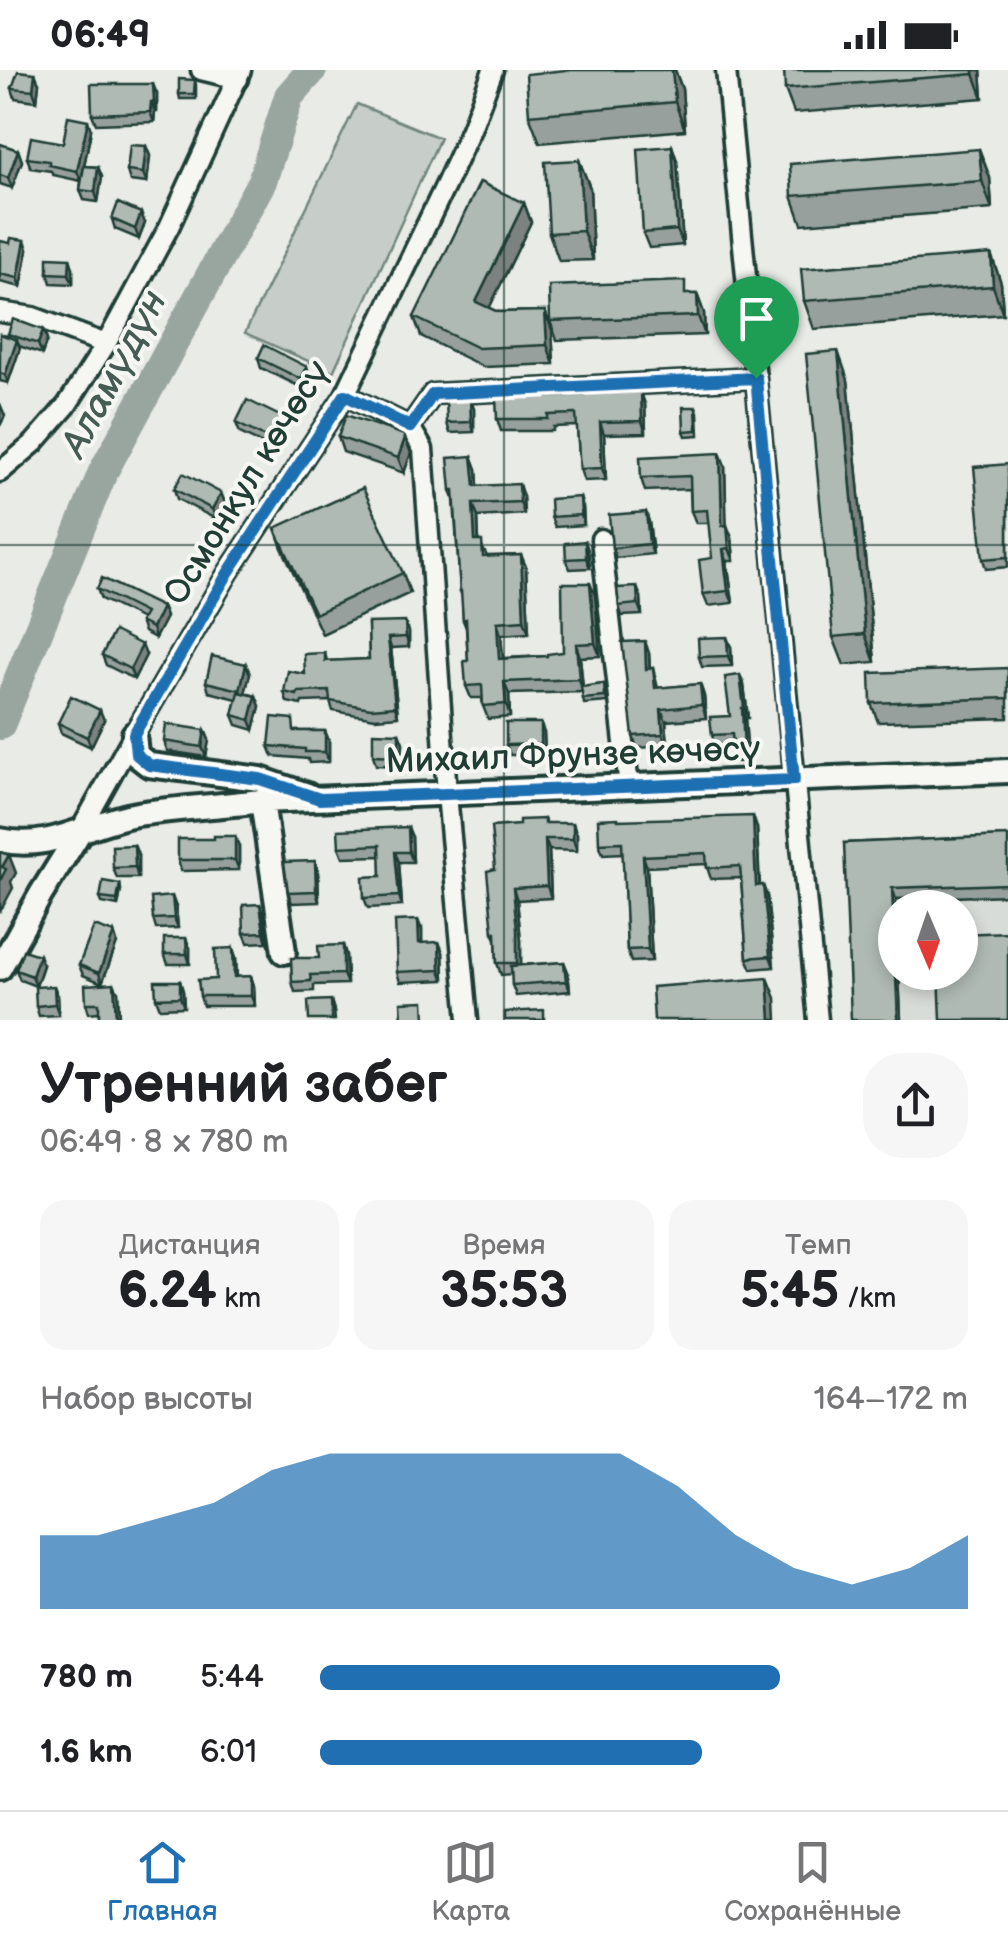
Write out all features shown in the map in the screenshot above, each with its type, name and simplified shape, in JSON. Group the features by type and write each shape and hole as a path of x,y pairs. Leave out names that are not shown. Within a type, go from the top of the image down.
{"main road":[{"name":"Михаил Фрунзе көчөсү","path":"134,734 136,754 149,765 260,779 320,799"},
{"name":"Михаил Фрунзе көчөсү","path":"0,840 30,844 79,834 133,815 262,802 1008,771"},
{"path":"262,802 284,952"},
{"name":"Осмонкул көчөсү","path":"0,968 79,834"}],"street":[{"path":"0,472 34,443 68,405 170,227 239,74 201,70"},
{"name":"Осмонкул көчөсү","path":"79,834 228,573 345,395 446,184 493,70"},
{"path":"726,70 818,1020"},
{"path":"0,312 33,317 106,344"},
{"path":"410,427 433,394 756,378"},
{"path":"345,395 410,427 423,449 447,794 468,1020"},
{"path":"601,539 629,787"}],"shaded area":[{"path":"357,104 440,138 333,372 245,333"},
{"path":"1008,842 1008,1020 852,1020 843,851"}],"building":[{"path":"672,70 675,102 529,115 526,74"},
{"path":"784,70 974,70 974,74 785,89"},
{"path":"18,71 35,73 33,90 12,88"},
{"path":"179,79 195,80 194,94 179,94"},
{"path":"91,84 153,84 154,102 150,112 92,114"},
{"path":"68,116 88,120 77,171 27,158 31,137 63,143"},
{"path":"0,144 18,150 8,178 0,175"},
{"path":"130,145 146,146 143,173 127,171"},
{"path":"672,146 677,230 643,233 638,149"},
{"path":"979,149 982,181 792,196 790,164"},
{"path":"579,160 583,231 549,233 545,162"},
{"path":"84,166 98,167 95,192 80,190"},
{"path":"480,182 524,203 476,302 498,312 545,311 547,345 478,348 414,317"},
{"path":"118,203 141,213 135,229 112,219"},
{"path":"11,238 25,240 18,278 0,274 0,241 10,243"},
{"path":"991,254 993,286 804,301 801,269"},
{"path":"48,257 70,258 69,274 48,273"},
{"path":"685,281 685,294 697,294 698,316 550,321 549,286"},
{"path":"13,319 43,330 38,344 8,334"},
{"path":"0,334 17,340 5,375 0,373"},
{"path":"264,345 307,367 301,379 258,358"},
{"path":"838,351 865,634 833,637 806,354"},
{"path":"641,392 642,421 600,422 602,468 580,469 576,414 548,415 548,419 497,419 496,396"},
{"path":"470,399 471,422 447,423 446,400"},
{"path":"247,400 282,417 271,440 236,423"},
{"path":"683,407 696,407 697,430 684,431"},
{"path":"346,415 404,435 398,458 338,437"},
{"path":"720,453 722,526 727,525 729,548 723,549 728,591 703,594 699,560 712,558 707,510 691,511 690,476 641,478 640,457"},
{"path":"472,456 475,486 519,484 520,502 473,504 475,541 482,541 483,557 521,555 524,620 497,622 499,659 563,652 562,583 590,583 595,643 576,644 579,679 504,682 506,704 483,706 482,685 466,686 466,619 463,620 454,490 448,458"},
{"path":"1008,464 1008,557 983,559 974,467"},
{"path":"183,473 221,493 212,509 174,489"},
{"path":"363,488 403,573 315,614 275,528"},
{"path":"580,497 581,515 551,517 550,499"},
{"path":"646,512 649,544 612,548 609,515"},
{"path":"585,541 586,558 566,559 565,543"},
{"path":"102,578 162,607 152,628 140,622 145,613 97,589"},
{"path":"637,587 638,604 619,606 617,588"},
{"path":"405,622 406,637 388,638 395,706 371,708 330,701 329,691 297,695 284,692 288,671 305,674 304,654 325,653 325,661 369,659 368,623"},
{"path":"114,631 142,645 130,669 102,655"},
{"path":"727,637 728,656 699,657 698,638"},
{"path":"645,641 646,669 653,668 655,688 700,684 702,705 661,709 663,734 633,736 622,642"},
{"path":"212,656 246,664 240,690 206,682"},
{"path":"1008,668 1008,698 871,703 870,673"},
{"path":"740,675 744,751 734,752 732,734 712,735 710,717 730,716 725,677"},
{"path":"604,684 605,697 583,699 581,687"},
{"path":"239,692 256,696 250,720 233,715"},
{"path":"71,696 100,710 87,737 58,723"},
{"path":"272,717 293,719 294,731 325,731 325,752 269,746"},
{"path":"506,723 541,723 541,744 506,745"},
{"path":"166,724 205,730 202,747 164,741"},
{"path":"373,732 399,733 399,756 373,755"},
{"path":"753,816 756,886 763,885 770,956 747,958 740,866 707,868 706,853 643,856 648,949 627,950 622,842 599,843 598,819"},
{"path":"544,819 544,823 573,823 573,839 545,839 547,886 513,888 517,963 497,963 487,871 495,869 491,827"},
{"path":"408,827 409,852 395,852 399,896 364,898 363,877 381,876 380,845 339,847 338,830"},
{"path":"235,836 235,860 178,860 178,839"},
{"path":"1008,836 1008,884 878,890 878,990 897,990 898,1020 851,1020 844,843"},
{"path":"134,845 135,867 113,868 112,846"},
{"path":"0,852 9,855 0,881"},
{"path":"315,861 316,891 288,892 284,862"},
{"path":"103,881 120,884 117,900 100,898"},
{"path":"172,896 174,918 153,919 151,898"},
{"path":"260,904 264,932 244,933 243,905"},
{"path":"418,920 419,943 439,942 440,970 397,972 395,921"},
{"path":"94,926 114,933 99,973 79,965"},
{"path":"1008,932 1008,1020 941,1020 940,990 978,990 978,933"},
{"path":"164,938 186,938 187,954 164,954"},
{"path":"343,945 343,974 310,975 311,981 292,982 291,958 319,958 318,946"},
{"path":"233,948 234,977 251,976 251,996 200,996 198,980 216,979 215,949"},
{"path":"23,950 39,955 32,976 16,970"},
{"path":"564,962 566,981 512,985 511,966"},
{"path":"768,978 771,1020 654,1020 652,987"},
{"path":"155,981 180,981 180,997 156,998"},
{"path":"114,983 116,1020 99,1020 99,1003 86,1003 85,985"},
{"path":"54,986 55,1004 36,1006 35,987"},
{"path":"331,1000 332,1020 309,1020 308,1001"},
{"path":"424,1001 425,1020 402,1020 401,1002"},
{"path":"544,1010 544,1020 505,1020 505,1012"}],"waterway":[{"name":"Аламүдүн","path":"0,725 103,472 262,181 289,96 312,70"}],"route":[{"path":"756,378 794,780 320,799 260,779 149,765 136,754 134,734 228,573 345,395 410,427 433,394 756,378"}]}
